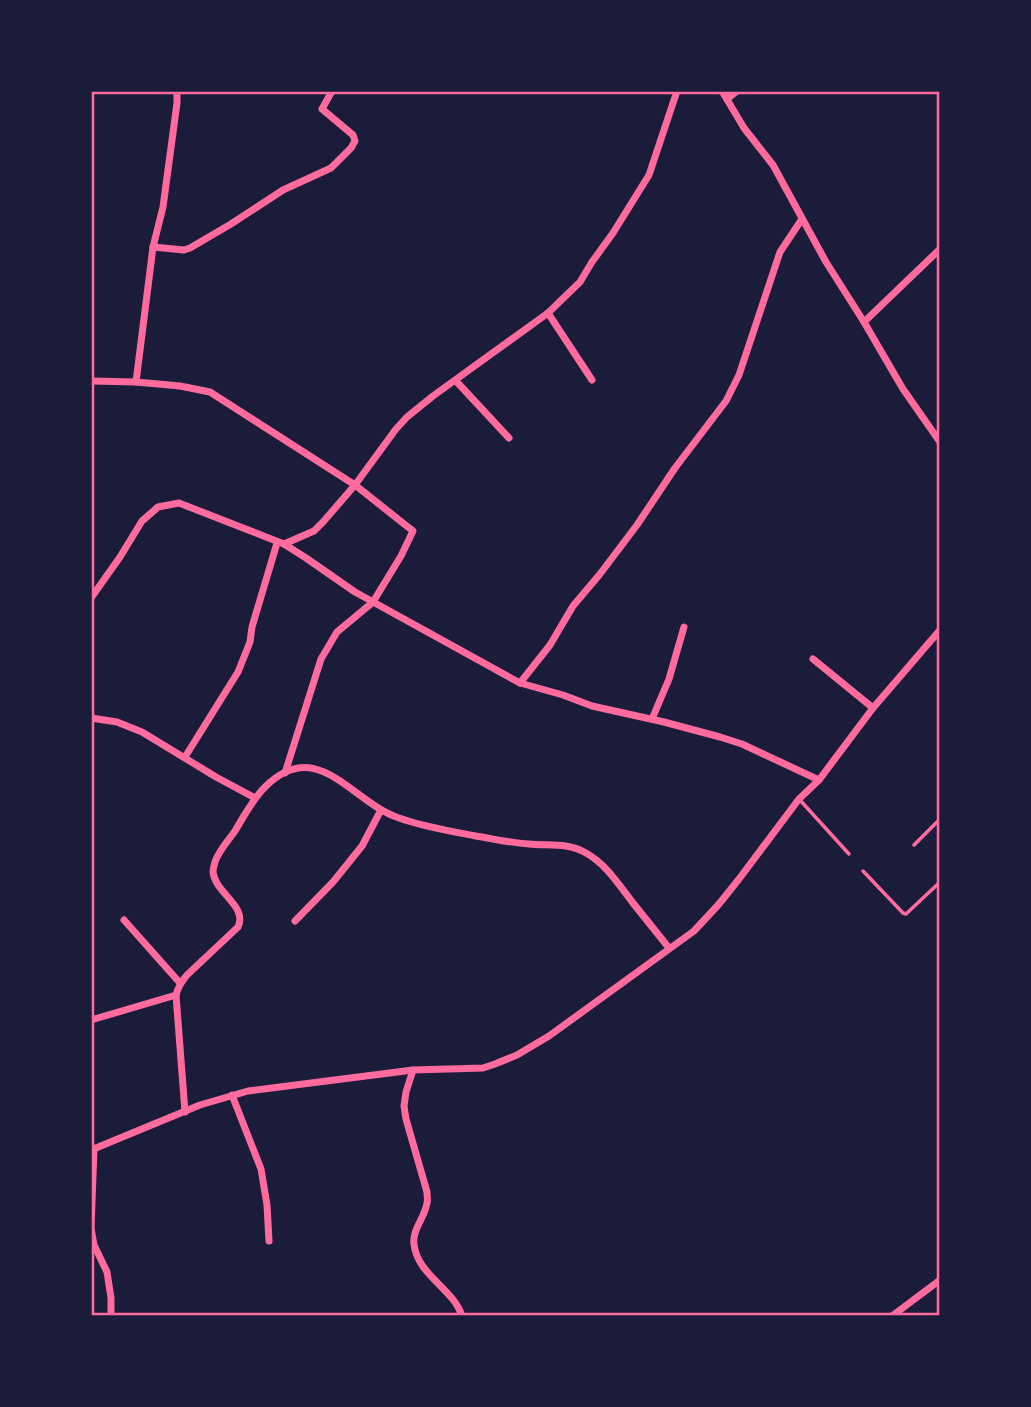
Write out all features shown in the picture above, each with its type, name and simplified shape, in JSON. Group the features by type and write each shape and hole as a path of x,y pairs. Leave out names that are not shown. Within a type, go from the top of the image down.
{"street":[{"path":"136,382 153,247 163,207 177,91"},
{"path":"153,247 190,248 283,190 331,167 355,141 353,135 322,109 332,91"},
{"path":"281,543 314,531 355,485 407,417 548,313 580,282 649,175 677,91"},
{"path":"722,91 744,128 773,165 826,262 903,389 940,442"},
{"path":"727,99 737,91"},
{"path":"520,683 550,645 573,606 630,535 675,468 726,401 743,365 780,252 802,219"},
{"path":"864,322 940,249"},
{"path":"548,313 592,380"},
{"path":"91,381 136,382 210,392 355,485 412,531 401,556 373,602 337,632 321,659 285,773"},
{"path":"456,381 509,438"},
{"path":"91,598 142,521 158,507 179,503 281,543 355,592 520,683 592,706 652,719 742,744 819,780"},
{"path":"184,757 238,672 281,543"},
{"path":"652,719 684,627"},
{"path":"111,1316 107,1272 94,1245 91,1228 92,1150 200,1105 248,1091 413,1070 483,1068 517,1055 549,1036 694,931 719,904 799,799 819,780 873,708 940,630"},
{"path":"814,659 873,708"},
{"path":"91,718 129,726 256,798"},
{"path":"185,1112 176,995 180,983 241,923 239,912 215,880 214,864 266,786 285,773 301,767 314,768 343,783 390,815 424,826 529,845 562,844 587,853 609,872 669,948"},
{"path":"295,921 333,882 362,846 381,810"},
{"path":"124,920 180,983"},
{"path":"91,1020 176,995"},
{"path":"413,1070 404,1106 427,1192 427,1203 414,1239 416,1256 460,1309 462,1316"},
{"path":"232,1096 261,1169 270,1241"},
{"path":"891,1316 940,1280"}],"lane":[{"path":"799,799 849,854"},
{"path":"914,845 940,819"},
{"path":"863,871 906,914 940,882"}]}
